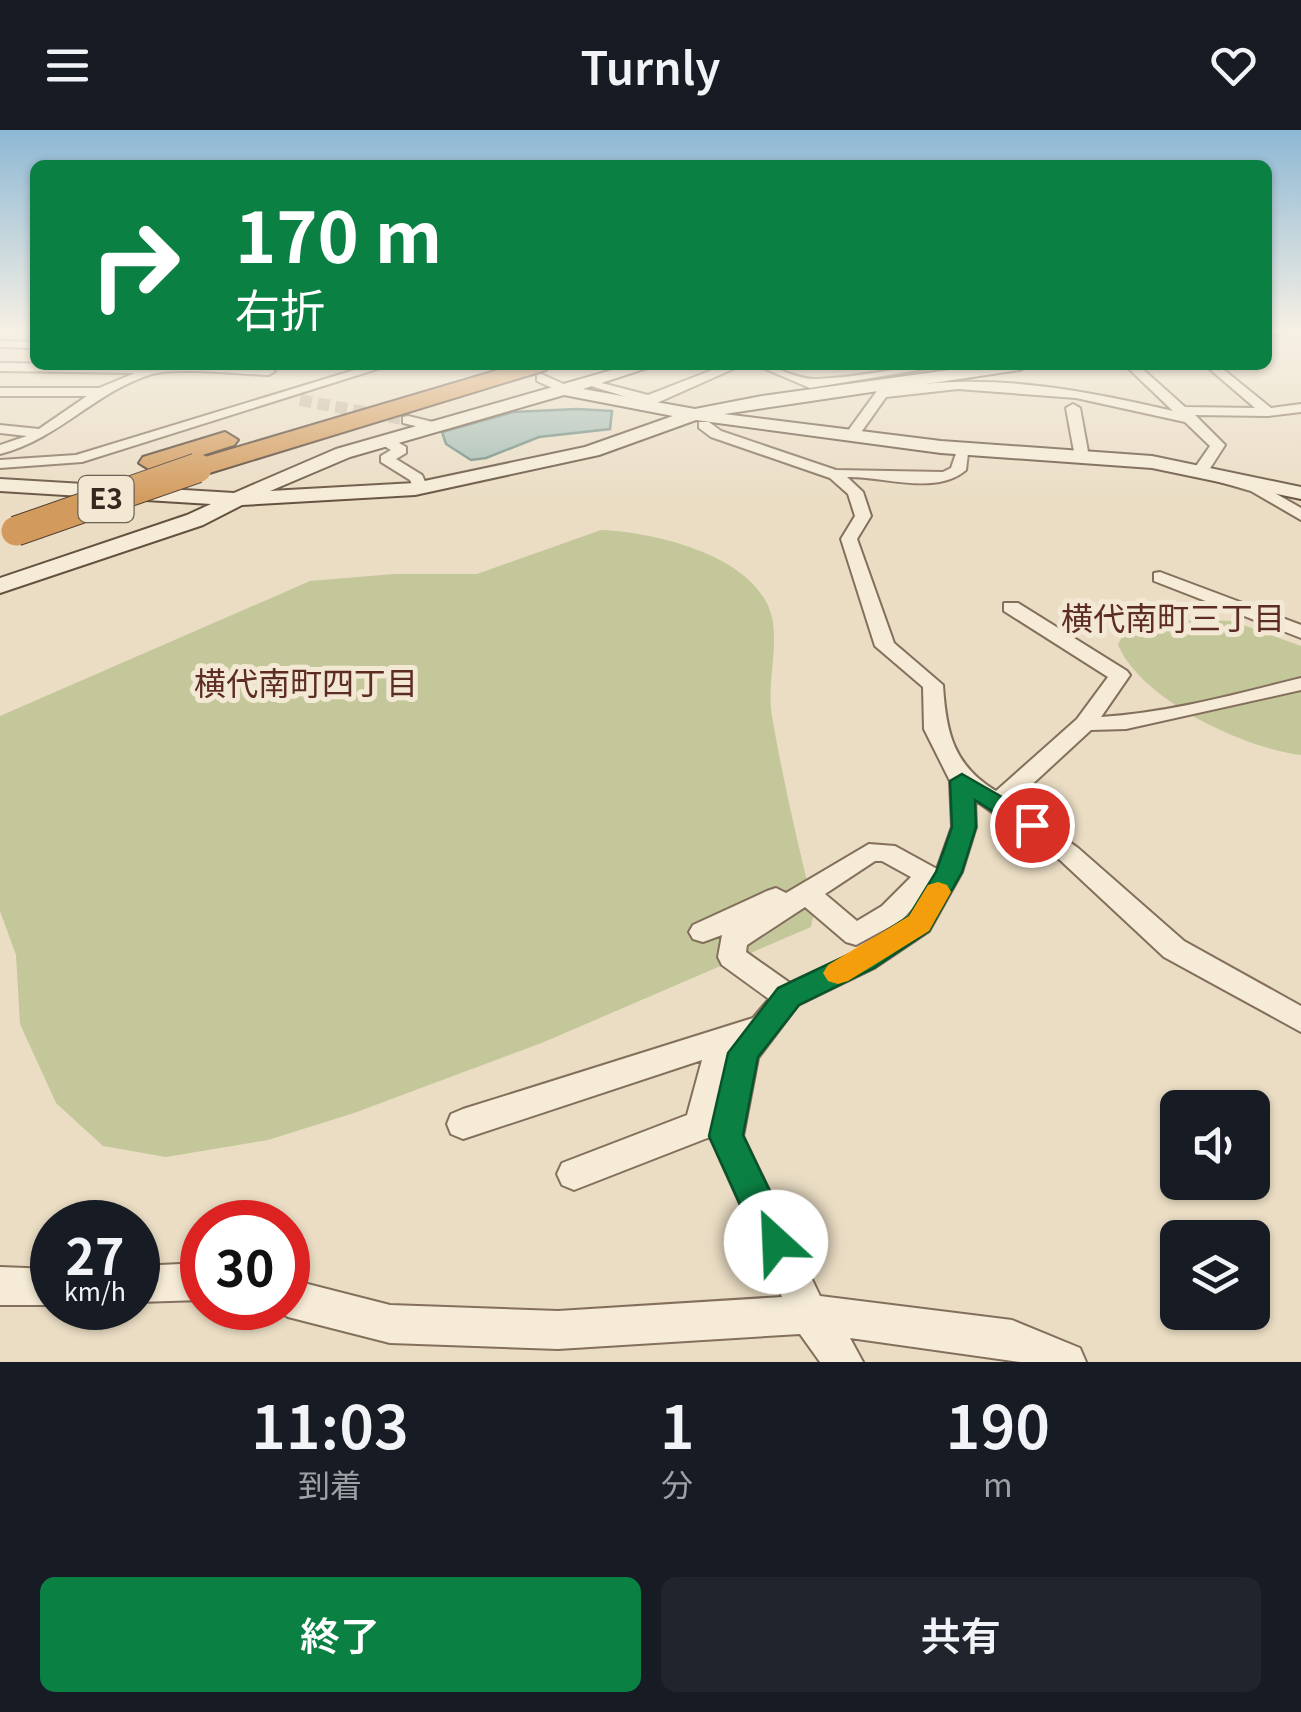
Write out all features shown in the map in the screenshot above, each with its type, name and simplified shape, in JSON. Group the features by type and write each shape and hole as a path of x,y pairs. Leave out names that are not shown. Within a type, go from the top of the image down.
{"highway":[{"name":"E3","path":"5,527 152,462 407,388"},
{"name":"E3","path":"5,527 197,468 481,388"}],"street":[{"path":"0,450 41,433 109,388"},
{"path":"259,388 300,400"},
{"path":"0,464 77,460 303,388"},
{"path":"0,586 180,526 296,472 384,440 559,388"},
{"path":"564,388 645,403 680,388"},
{"path":"601,388 704,419 964,448 1152,462 1301,493"},
{"path":"0,486 236,499 420,488 534,466 669,424 704,419 762,401 850,388"},
{"path":"852,434 882,394 882,388"},
{"path":"1010,388 1083,394 1189,419"},
{"path":"1157,388 1218,445 1200,472"},
{"path":"1239,388 1268,412"},
{"path":"0,392 101,392"},
{"path":"1073,408 1082,457"},
{"path":"1189,419 1187,410 1268,412 1301,408"},
{"path":"704,419 716,434 835,475 859,498 863,516 849,538 870,610 885,646 933,685 935,729 962,781 964,827 949,872 919,924 864,960 788,997 744,1053 726,1136 809,1314 842,1362"},
{"path":"408,420 432,426"},
{"path":"0,429 41,433"},
{"path":"384,440 400,450 386,459 417,478 420,488"},
{"path":"835,475 865,471 954,475 964,448"},
{"path":"1200,472 1256,488 1301,516"},
{"path":"1160,577 1301,632"},
{"path":"996,804 1086,724 1120,675 1010,607"},
{"path":"1086,724 1146,718 1244,700 1301,684"},
{"path":"962,781 1069,854 1174,950 1301,1020"},
{"path":"703,932 785,893 803,895 733,940 732,957 788,997"},
{"path":"462,1124 762,1028"},
{"path":"574,1174 701,1125 723,1040"},
{"path":"0,1286 30,1287"},
{"path":"310,1304 390,1324 558,1330 809,1314 1012,1339 1066,1362"}],"green space":[{"path":"601,530 649,536 704,553 750,581 765,600 774,635 772,716 814,912 811,927 544,1042 354,1113 268,1140 166,1157 103,1146 56,1103 20,1024 16,955 0,911 0,716 310,581 394,574 477,574"},
{"path":"1232,621 1301,646 1301,755 1251,743 1197,718 1149,684 1130,665 1118,645 1131,629 1141,625"}],"water":[{"path":"612,411 610,429 539,437 471,460 446,444 442,432 513,412"}],"tunnel":[{"path":"300,400 408,420"}],"slow traffic":[{"path":"838,973 919,924 938,892"}],"district":[{"name":"横代南町三丁目","path":"1173,619"},
{"name":"横代南町四丁目","path":"306,684"}],"route":[{"path":"776,1242 726,1136 744,1053 788,997 864,960 919,924 949,872 964,827 962,781 1032,825"}]}
